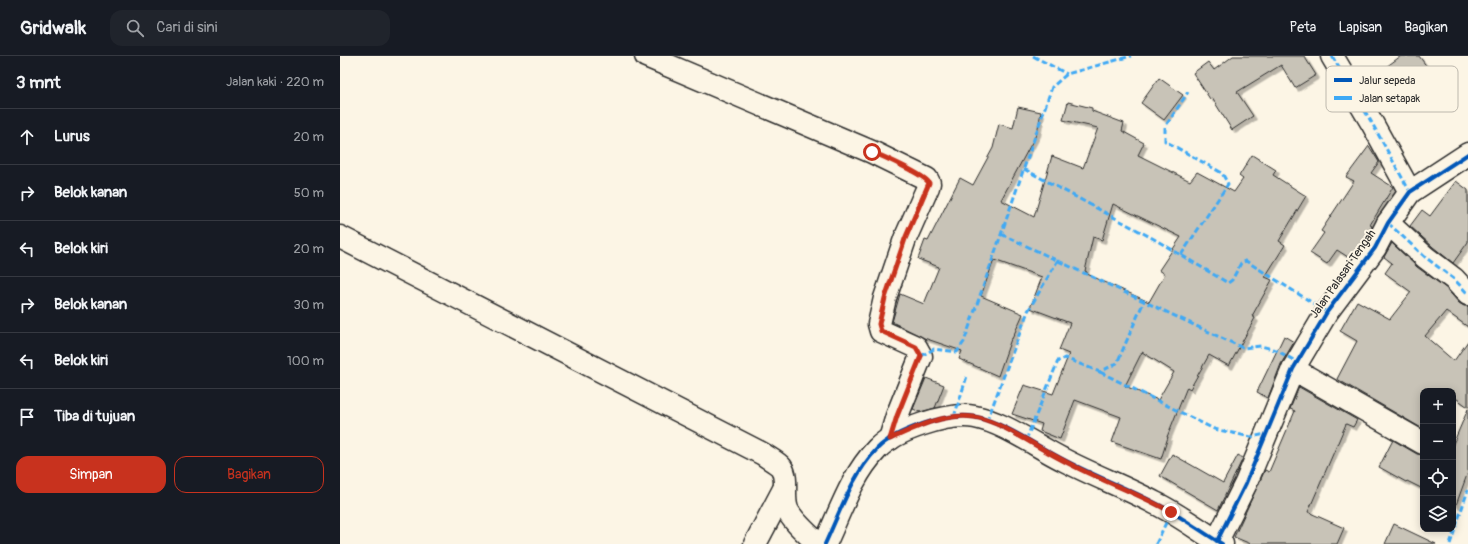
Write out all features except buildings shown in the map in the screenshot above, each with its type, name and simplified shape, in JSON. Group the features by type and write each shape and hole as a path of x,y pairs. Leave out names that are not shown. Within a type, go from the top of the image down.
{"street":[{"path":"646,56 872,152 927,180 929,183 905,239 885,298 879,324 881,331 916,347 921,356 897,416 890,439"},
{"path":"1332,56 1338,66"},
{"path":"1365,112 1410,192"},
{"name":"Jalan Palasari Tengah","path":"1220,542 1293,369 1327,312 1375,248 1388,223 1410,192 1468,154"},
{"path":"1388,223 1425,257 1454,279 1468,294"},
{"path":"340,237 763,454 781,467 785,478 784,489 787,509 801,528 818,544"},
{"path":"1293,369 1420,441"},
{"path":"825,544 859,471 877,448 890,439 916,427 946,418 960,416 975,417 1007,429 1082,470 1156,503 1192,536 1220,542"},
{"path":"755,544 784,489"}],"marked path":[{"path":"1033,56 1067,74"},
{"path":"921,356 934,349 957,352 964,342 1052,87 1067,74 1131,56"},
{"path":"1332,56 1338,66"},
{"path":"1181,255 1228,184 1222,173 1165,141 1165,127 1188,92"},
{"path":"1365,112 1410,192"},
{"path":"1024,169 1154,239 1228,283 1232,280 1241,263 1246,261 1327,312"},
{"path":"1388,223 1425,257 1454,279 1468,294"},
{"path":"1001,234 1243,348 1261,346 1276,350 1297,362"},
{"path":"987,421 1028,311 1058,260"},
{"path":"1026,440 1058,361 1065,358 1100,372 1117,363 1144,301"},
{"path":"1100,372 1214,429 1251,437 1266,434"},
{"path":"954,417 967,376"},
{"path":"1450,544 1468,490"},
{"path":"1156,544 1171,512"}],"cycle path":[{"path":"1217,541 1246,483 1293,369 1327,312 1375,248 1388,223 1410,192 1468,154"},
{"path":"825,544 841,507 860,470 877,449 896,435 909,429 937,420 964,416 986,420 1008,429 1073,465 1164,507 1222,544"}],"route":[{"path":"872,152 919,175 929,183 905,239 885,298 879,324 881,331 916,347 921,356 894,424 890,439 916,427 946,418 960,416 975,417 1007,429 1082,470 1156,503 1171,512"}]}
